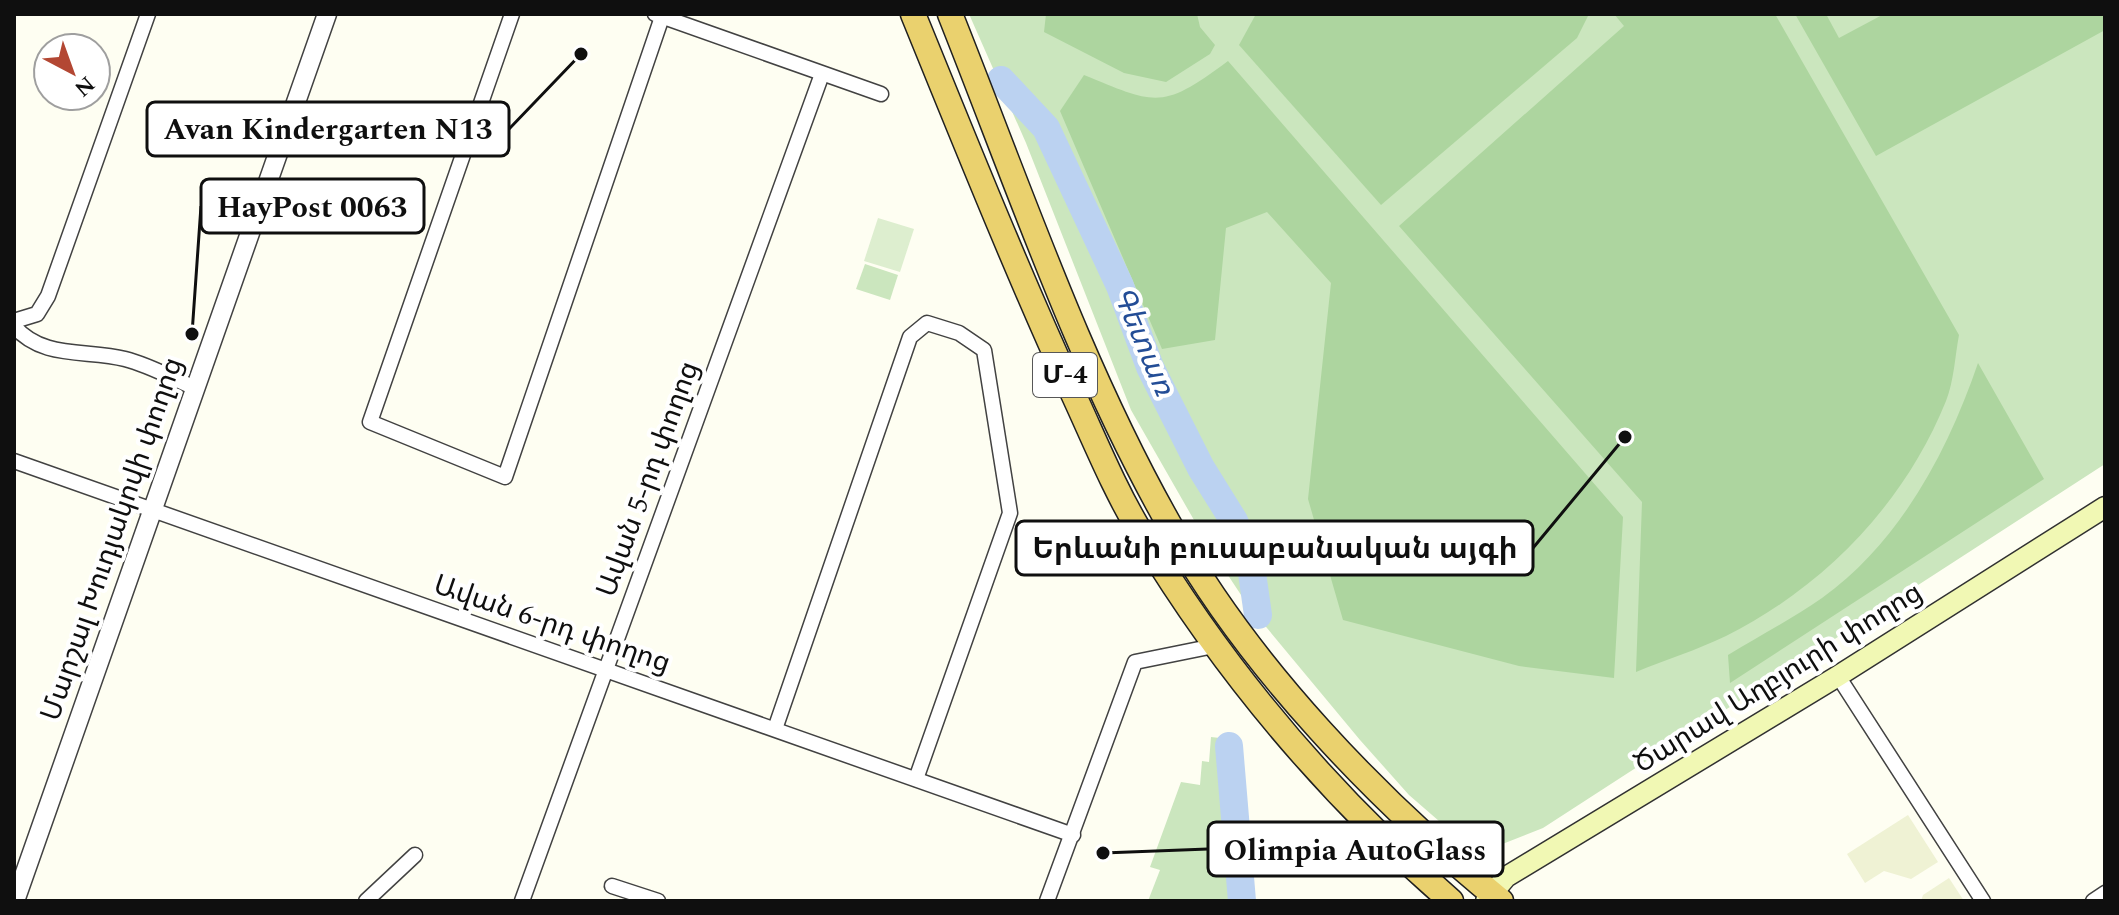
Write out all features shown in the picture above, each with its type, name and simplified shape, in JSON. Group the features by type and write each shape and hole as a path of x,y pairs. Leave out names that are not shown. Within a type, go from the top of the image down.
{"highway":[{"name":"Մ-4","path":"913,14 1039,320 1139,531 1214,646 1264,709 1364,819 1451,901"},
{"name":"Մ-4","path":"950,14 1069,313 1134,461 1174,534 1240,630 1327,735 1493,899"}],"main road":[{"name":"Ծարավ Աղբյուրի փողոց","path":"1493,899 1506,877 1838,676 2105,507"}],"street":[{"path":"148,14 48,296 37,314 14,323 30,341 84,356 114,357 195,388"},
{"name":"Մարշալ Խուդյակովի փողոց","path":"15,901 327,14"},
{"path":"512,14 370,422 505,477 658,15 881,94"},
{"name":"Ավան 5-րդ փողոց","path":"522,901 822,74"},
{"path":"775,729 910,337 927,323 959,333 984,350 1010,513 916,779"},
{"name":"Ավան 6-րդ փողոց","path":"14,461 1073,835"},
{"path":"1047,901 1135,662 1214,646"},
{"path":"1838,676 1983,901"},
{"path":"366,901 415,855"},
{"path":"612,886 658,901"},
{"path":"2093,901 2105,893"}],"green space":[{"path":"969,14 2105,14 2105,464 1543,828 1477,854 1409,795 1360,740 1247,604 1210,548 1131,410 1026,143"},
{"path":"1046,14 1197,14 1200,27 1215,45 1210,54 1166,82 1124,73 1044,32"},
{"path":"1256,14 1589,14 1577,38 1381,205 1239,45"},
{"path":"1614,14 1775,14 1959,335 1949,393 1929,438 1908,474 1857,538 1828,567 1762,616 1715,641 1636,672 1642,502 1399,226 1624,26"},
{"path":"1795,14 1826,14 1839,38 1884,14 2105,14 2105,30 1876,156"},
{"path":"1228,61 1623,517 1614,678 1519,666 1343,620 1308,499 1331,283 1267,212 1226,228 1215,340 1162,349 1060,111 1084,75 1144,97 1159,98 1188,88"},
{"path":"878,218 914,229 900,272 864,261"},
{"path":"865,264 898,275 890,300 856,289"},
{"path":"1978,363 2044,479 1730,683 1728,655 1822,598 1875,550 1898,522 1936,461"},
{"path":"1211,737 1238,740 1249,901 1148,901 1160,870 1150,867 1181,782 1200,785 1202,761 1209,762"},
{"path":"1908,815 1938,862 1911,879 1884,871 1865,883 1847,854"},
{"path":"1949,878 1964,901 1921,901 1923,895"}],"waterway":[{"name":"Գետառ","path":"1001,80 1046,128 1120,286 1150,367 1201,468 1234,521 1250,559 1258,615"},
{"name":"Գետառ","path":"1229,746 1242,901"}],"place":[{"name":"Avan Kindergarten N13","path":"581,54"},
{"name":"HayPost 0063","path":"192,334"},
{"name":"Երևանի բուսաբանական այգի","path":"1625,437"},
{"name":"Olimpia AutoGlass","path":"1103,853"}]}
